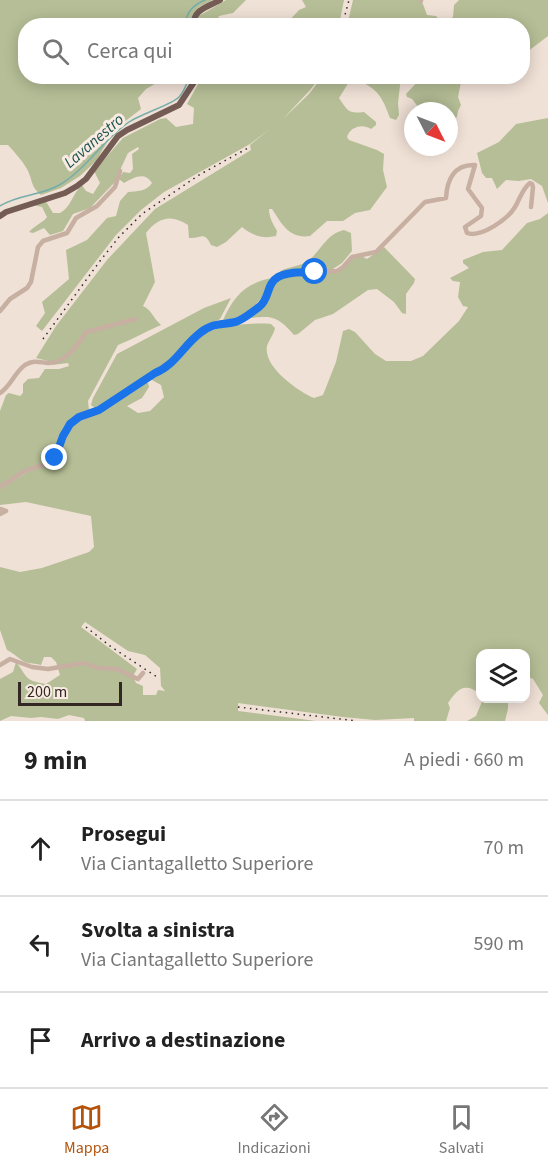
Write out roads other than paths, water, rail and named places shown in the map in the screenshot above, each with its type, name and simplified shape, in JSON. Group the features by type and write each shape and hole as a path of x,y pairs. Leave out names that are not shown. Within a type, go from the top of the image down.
{"main road":[{"path":"195,18 196,14 220,0"},
{"path":"0,216 65,193 77,186 90,175 118,136 179,105 193,84"}],"street":[{"path":"236,321 264,304 272,282 279,276 291,273 337,271 352,257 376,252 425,202 446,198 446,184 458,169 475,165 468,189 482,208 481,216 465,227 467,233 472,235 483,232 509,215 530,183 533,187 531,207"},
{"path":"0,311 10,299 27,288 31,282 38,247 43,241 67,233 76,218 97,206 115,187 120,171"},
{"path":"0,393 8,386 16,373 26,365 39,360 47,363 59,362 78,346 86,332 136,318"},
{"path":"0,487 25,471 51,462 70,424 79,417 99,410 164,369 202,330 221,322 245,322"},
{"path":"0,509 4,508 6,511 0,514"},
{"path":"0,665 10,659 33,667 48,669 84,663 98,668 117,669 138,679 143,673"}],"waterway":[{"name":"Lavanestro","path":"187,18 197,4 205,0"},
{"name":"Lavanestro","path":"0,206 14,199 46,191 61,184 79,170 120,129 129,122 179,97 187,84"}],"railway":[{"path":"344,18 349,0"},
{"path":"43,339 119,237 142,214 199,175 248,148"},
{"path":"86,627 157,677"},
{"path":"238,707 357,721"}]}
